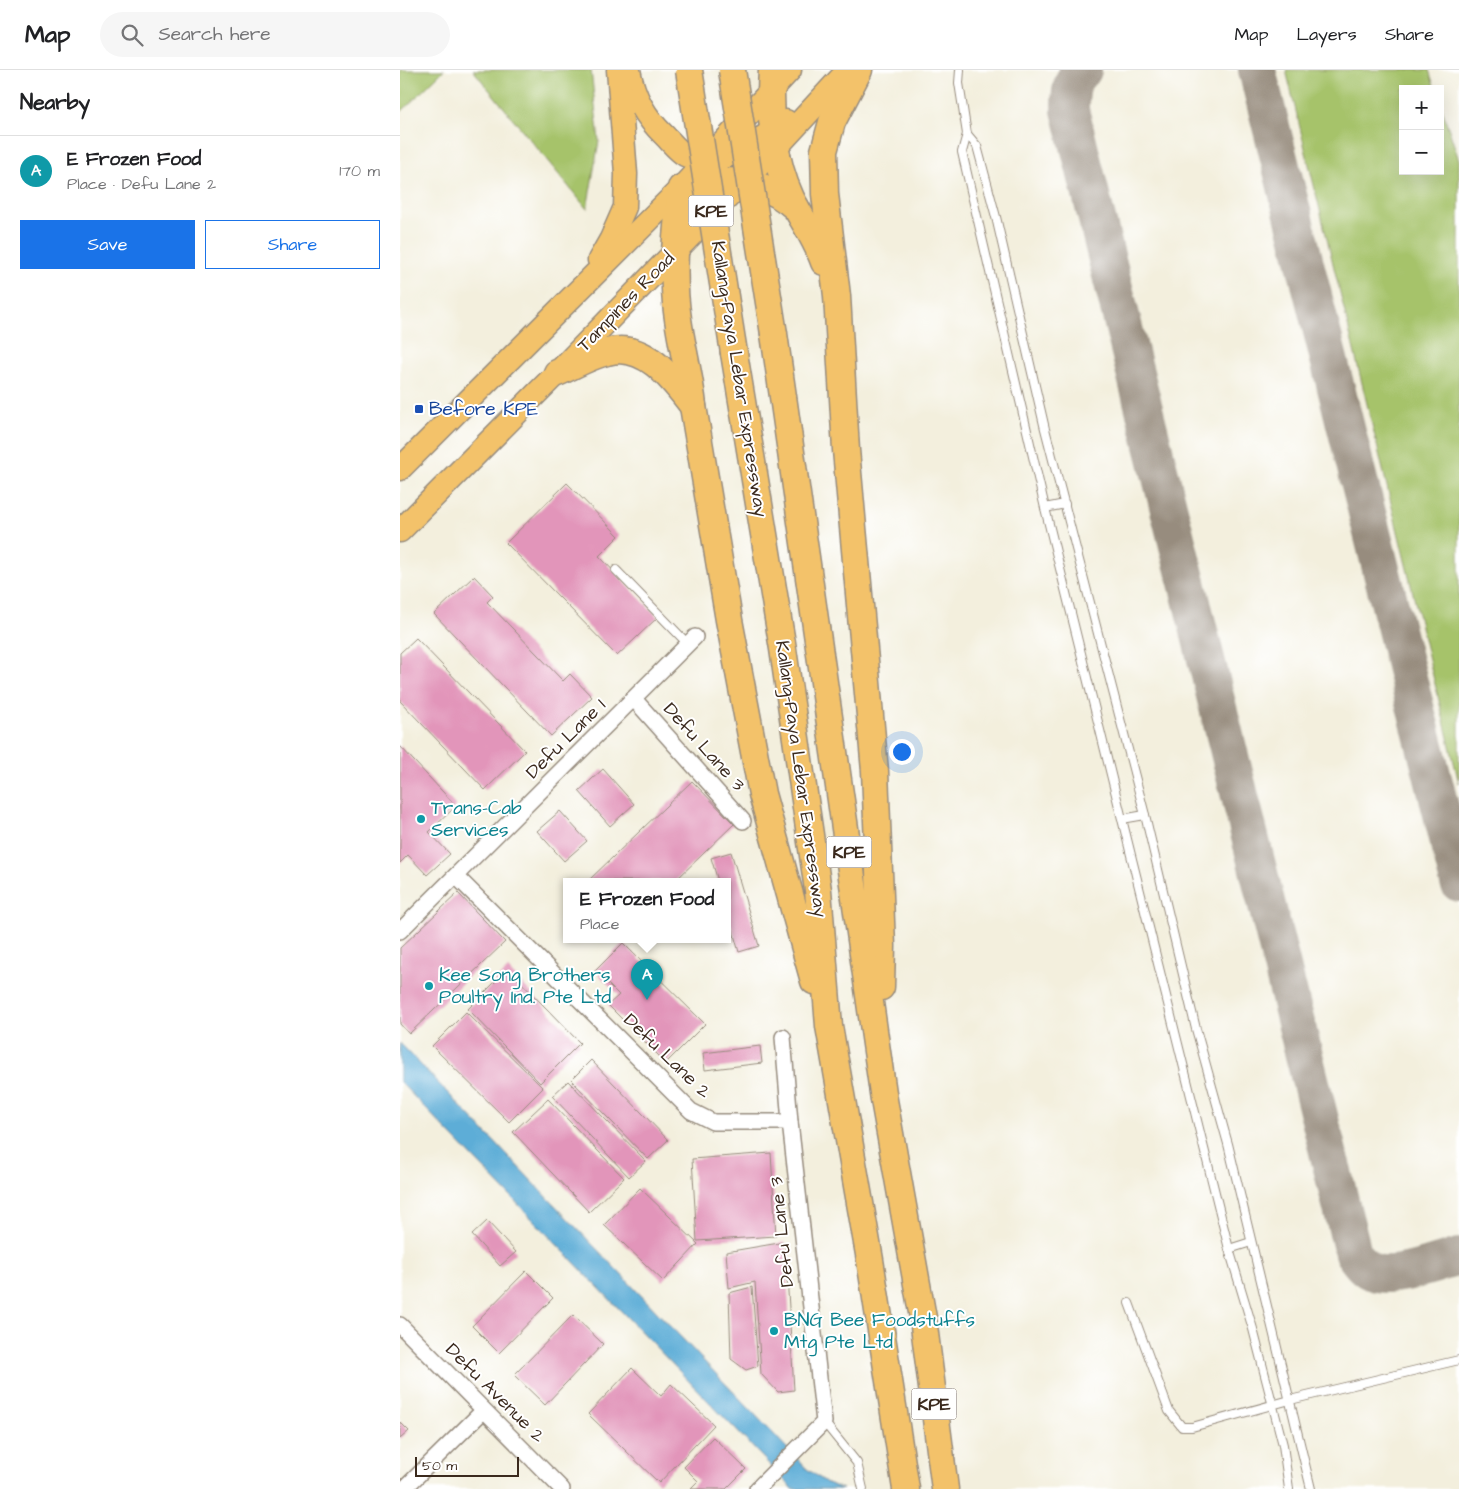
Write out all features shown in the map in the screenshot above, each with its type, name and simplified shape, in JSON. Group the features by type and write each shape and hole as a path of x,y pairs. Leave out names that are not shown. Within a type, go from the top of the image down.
{"highway":[{"name":"Kallang-Paya Lebar Expressway","path":"689,70 783,648 818,890 829,1026 870,1260 906,1489"},
{"name":"Kallang-Paya Lebar Expressway","path":"732,70 820,645 892,1148 923,1318 944,1489"},
{"path":"859,70 832,122 824,151 825,194 837,296 846,450 875,771 882,946 879,1060"},
{"path":"771,80 775,139 782,174 796,208 814,237 837,296"},
{"path":"796,208 780,194 755,183 719,182 681,188 674,252 678,318 690,375 693,406 729,620 762,794 813,980 829,1026"},
{"path":"558,373 606,352 632,352 653,362 672,379 693,406"}],"main road":[{"path":"583,286 611,239 625,207 626,174 618,70"},
{"path":"629,70 639,103 654,126 684,155 707,159 726,156 750,146 775,139 819,96 828,92 848,70"},
{"path":"400,469 681,188 771,80 790,70"},
{"name":"Tampines Road","path":"400,531 558,373 741,182 775,139"}],"street":[{"name":"Defu Lane 1","path":"400,931 691,641"},
{"name":"Defu Lane 3","path":"634,699 743,822"},
{"name":"Defu Lane 2","path":"456,876 691,1111 713,1122 790,1122"},
{"name":"Defu Lane 3","path":"783,1037 790,1122 824,1422"},
{"name":"Defu Avenue 2","path":"400,1325 562,1489"},
{"path":"404,1489 483,1411"},
{"path":"761,1485 824,1422"}],"lane":[{"path":"960,70 958,83 966,134 962,152 1045,508 1122,819 1229,1250 1253,1328 1283,1445 1289,1489"},
{"path":"966,134 977,146 996,217 1045,429 1145,815 1311,1489"},
{"path":"979,221 996,217"},
{"path":"1045,508 1065,504"},
{"path":"616,570 691,641"},
{"path":"1122,819 1145,815"},
{"path":"1229,1250 1251,1242"},
{"path":"1129,1302 1169,1411 1182,1428 1459,1360"},
{"path":"824,1422 858,1463 864,1489"}],"green space":[{"path":"400,70 444,70 400,113"},
{"path":"473,70 591,70 599,141 587,209"},
{"path":"1286,70 1429,70 1434,85 1399,85 1399,175 1444,175 1444,115 1459,160 1459,783"}],"water":[{"path":"400,1043 807,1469 827,1483 843,1489 793,1489 400,1082"}],"building":[{"path":"567,483 619,536 599,556 658,617 617,656 506,543"},
{"path":"474,576 493,596 487,602 563,681 570,674 592,697 551,736 434,614"},
{"path":"416,638 525,751 485,790 400,701 400,653"},
{"name":"Trans-Cab Services","path":"400,746 456,806 429,832 450,854 427,875 408,855 400,863"},
{"path":"603,769 634,804 610,826 579,791"},
{"path":"692,781 734,824 678,878 591,878"},
{"path":"560,811 587,841 564,861 537,831"},
{"path":"731,852 759,946 739,952 731,925 731,878 717,878 711,858"},
{"name":"Kee Song Brothers Poultry Ind. Pte Ltd","path":"458,893 505,942 409,1034 400,1024 400,948"},
{"path":"623,943 705,1024 666,1063 608,1005 619,995 595,971"},
{"path":"508,969 580,1043 540,1083 468,1009"},
{"path":"466,1012 543,1088 509,1122 432,1046"},
{"path":"760,1046 762,1063 705,1070 703,1053"},
{"path":"591,1060 668,1140 648,1159 571,1080"},
{"path":"568,1081 646,1161 629,1177 552,1096"},
{"path":"548,1099 624,1178 589,1212 513,1132"},
{"path":"771,1153 776,1236 697,1241 692,1159"},
{"path":"640,1188 698,1244 663,1281 604,1225"},
{"path":"487,1221 516,1252 500,1266 472,1235"},
{"name":"BNG Bee Foodstuffs Mtg Pte Ltd","path":"785,1242 794,1390 778,1392 761,1374 755,1282 729,1288 726,1252"},
{"path":"526,1271 553,1298 499,1353 472,1326"},
{"path":"752,1287 758,1366 746,1370 731,1359 729,1293"},
{"path":"573,1315 603,1344 545,1405 514,1375"},
{"path":"632,1368 661,1396 671,1384 714,1425 659,1483 588,1414"},
{"path":"400,1422 409,1431 400,1439"},
{"path":"713,1437 746,1469 726,1489 690,1489 698,1481 684,1467"}],"taxiway":[{"path":"1083,70 1073,82 1070,110 1353,1253 1367,1269 1382,1274 1416,1270 1459,1257"},
{"path":"1257,70 1459,883"}],"place":[{"name":"Before KPE","path":"419,409"},
{"name":"Trans-Cab Services","path":"421,819"},
{"name":"Kee Song Brothers Poultry Ind. Pte Ltd","path":"429,986"},
{"name":"E Frozen Food","path":"647,1000"},
{"name":"BNG Bee Foodstuffs Mtg Pte Ltd","path":"774,1331"}]}
